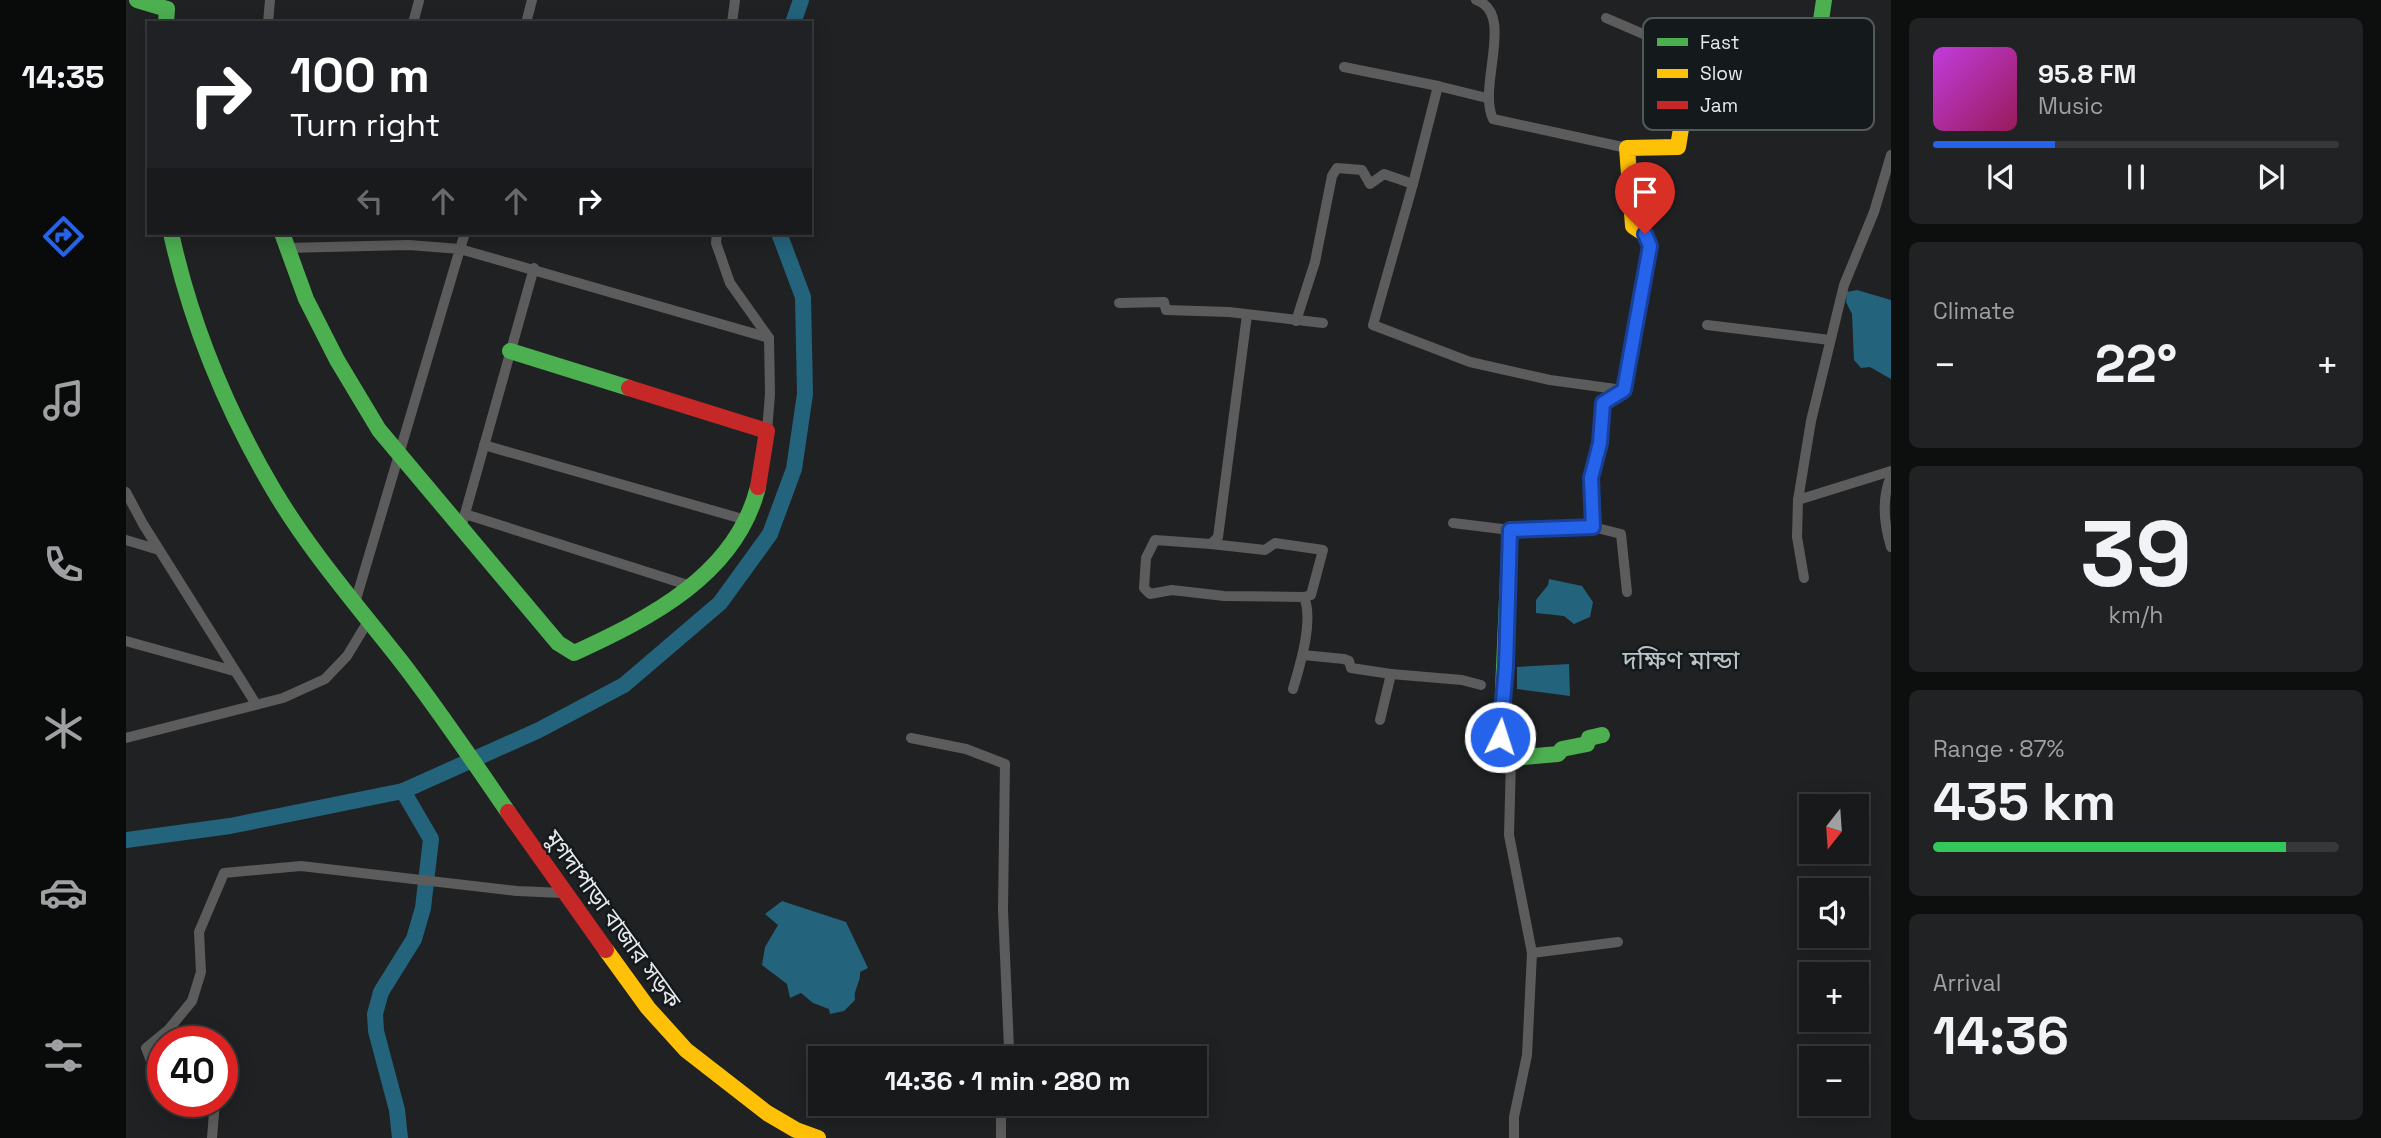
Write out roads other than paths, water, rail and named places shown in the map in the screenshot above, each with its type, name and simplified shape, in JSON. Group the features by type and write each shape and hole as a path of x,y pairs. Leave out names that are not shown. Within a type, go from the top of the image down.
{"street":[{"path":"138,0 167,10"},
{"path":"268,21 270,0"},
{"path":"527,21 532,0"},
{"path":"732,21 735,0"},
{"path":"1476,0 1484,3 1495,19 1487,98 1490,113 1499,122 1627,148 1678,147 1681,130"},
{"path":"1822,18 1824,0"},
{"path":"414,21 419,1"},
{"path":"1606,18 1643,34"},
{"path":"1344,67 1487,98"},
{"path":"1438,86 1373,325 1470,362 1550,380 1624,390"},
{"path":"1593,527 1591,478 1600,443 1603,403 1624,390 1650,246 1645,234 1633,226 1627,148"},
{"path":"1804,578 1797,537 1798,500 1830,340 1844,285 1874,212 1891,155"},
{"path":"1296,321 1315,262 1332,176 1337,168 1362,170 1370,184 1384,174 1413,184"},
{"name":"মুগদাপাড়া বাজার সড়ক","path":"172,235 191,310 228,399 274,490 354,606 415,681 646,1006 687,1051 760,1108 783,1123 818,1138"},
{"path":"406,235 409,246"},
{"path":"354,606 464,235"},
{"path":"717,235 716,243 730,283 769,338 771,394 767,432 760,478 746,520 725,552 694,587 629,628 574,653 558,643 463,521 379,430 337,360 306,299 284,240 460,249 534,268 769,338"},
{"path":"463,521 534,268"},
{"path":"1119,303 1164,302 1166,310 1323,323"},
{"path":"1210,544 1218,537 1247,315"},
{"path":"1707,325 1830,340"},
{"path":"510,351 767,432"},
{"path":"484,445 746,520"},
{"path":"1798,500 1891,471"},
{"path":"1891,476 1885,489 1885,520 1891,547"},
{"path":"126,492 159,550 256,704"},
{"path":"463,521 694,587"},
{"path":"1453,523 1510,530 1593,527 1621,534 1627,592"},
{"path":"1510,530 1506,677 1500,715 1500,759 1558,754 1562,749 1587,744 1590,738 1602,735"},
{"path":"126,540 159,550"},
{"path":"1155,540 1210,544 1265,550 1275,543 1323,550 1311,595 1304,597 1224,596 1172,590 1150,594 1144,588 1146,558 1155,540"},
{"path":"1293,689 1303,655 1307,604 1304,597"},
{"path":"126,738 283,698 325,679 347,656 367,623"},
{"path":"126,641 234,671"},
{"path":"1303,655 1344,659 1349,661 1351,668 1358,671 1462,680 1481,685"},
{"path":"1380,720 1391,674"},
{"path":"911,738 966,749 1005,764 1003,910 1009,1046"},
{"path":"1511,759 1509,835 1532,953 1527,1055 1514,1116 1514,1138"},
{"path":"172,1026 192,1001 201,972 199,932 223,873 301,866 517,891 563,892"},
{"path":"1532,953 1618,942"},
{"path":"1001,1116 1001,1138"},
{"path":"212,1138 214,1117"}],"water":[{"path":"1857,290 1891,300 1891,379 1870,367 1861,368 1854,360 1852,314 1846,302 1847,292"},
{"path":"1549,579 1582,586 1593,602 1590,617 1574,624 1564,616 1536,613 1536,600 1548,585"},
{"path":"1569,664 1570,696 1517,689 1517,667"},
{"path":"782,901 846,922 868,968 860,972 855,1000 844,1011 830,1014 829,1009 813,1003 801,993 790,998 787,984 762,965 765,947 778,925 765,914"}],"waterway":[{"path":"794,21 801,0"},
{"path":"126,840 230,826 403,791 539,730 624,685 720,603 770,534 794,469 805,394 803,297 780,235"},
{"path":"400,1138 397,1110 376,1031 375,1014 381,992 414,939 423,908 431,839 403,791"}],"district":[{"name":"দক্ষিণ মান্ডা","path":"1681,660"}]}
